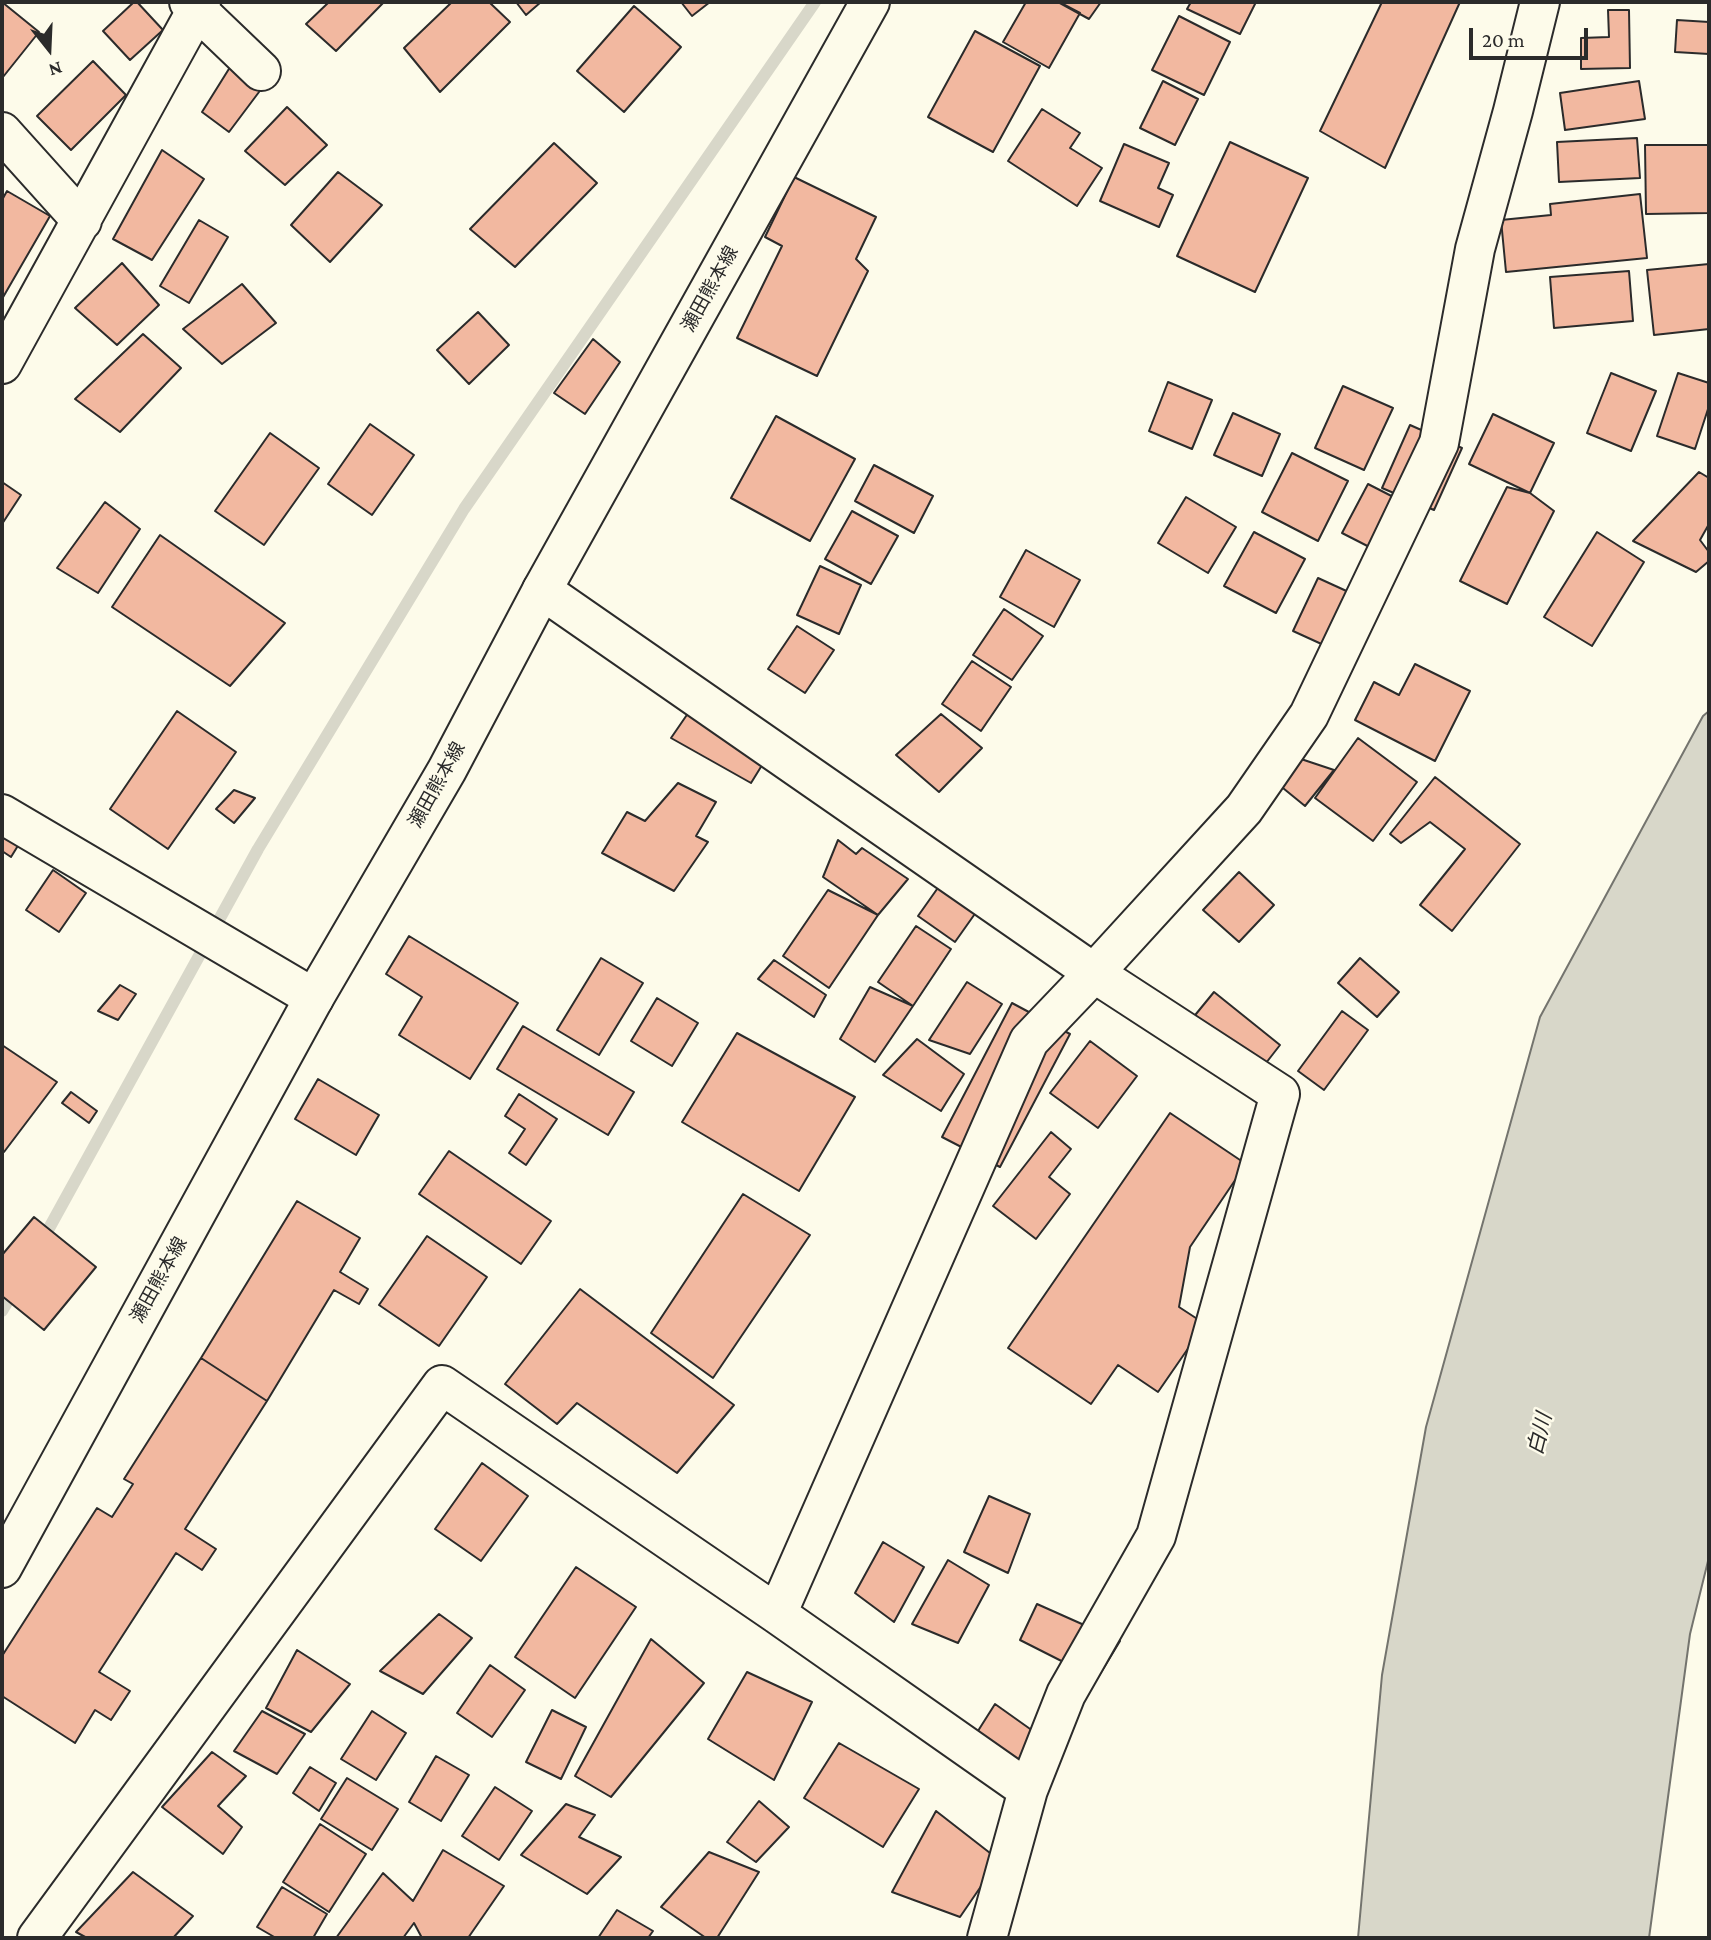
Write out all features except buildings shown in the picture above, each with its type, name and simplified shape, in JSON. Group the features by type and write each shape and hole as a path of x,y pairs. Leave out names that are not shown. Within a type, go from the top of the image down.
{"street":[{"name":"瀬田熊本線","path":"2,1568 314,998 447,770 542,590 870,2"},
{"path":"777,1614 1029,1041 1244,809 1310,715 1411,506 1439,443 1475,249 1540,2"},
{"path":"2,364 82,220 195,5 261,71"},
{"path":"2,132 82,220"},
{"path":"542,590 1094,973 1280,1094 1156,1536 1066,1694 1028,1790 987,1938"},
{"path":"2,814 314,998"},
{"path":"37,1938 442,1385 1028,1790"}],"water":[{"name":"白川","path":"1709,711 1709,1557 1690,1634 1649,1938 1358,1938 1382,1675 1426,1427 1540,1017 1703,716"}],"waterway":[{"path":"42,1241 258,849 464,509 815,2"},
{"path":"2,1311 16,1287"}]}
